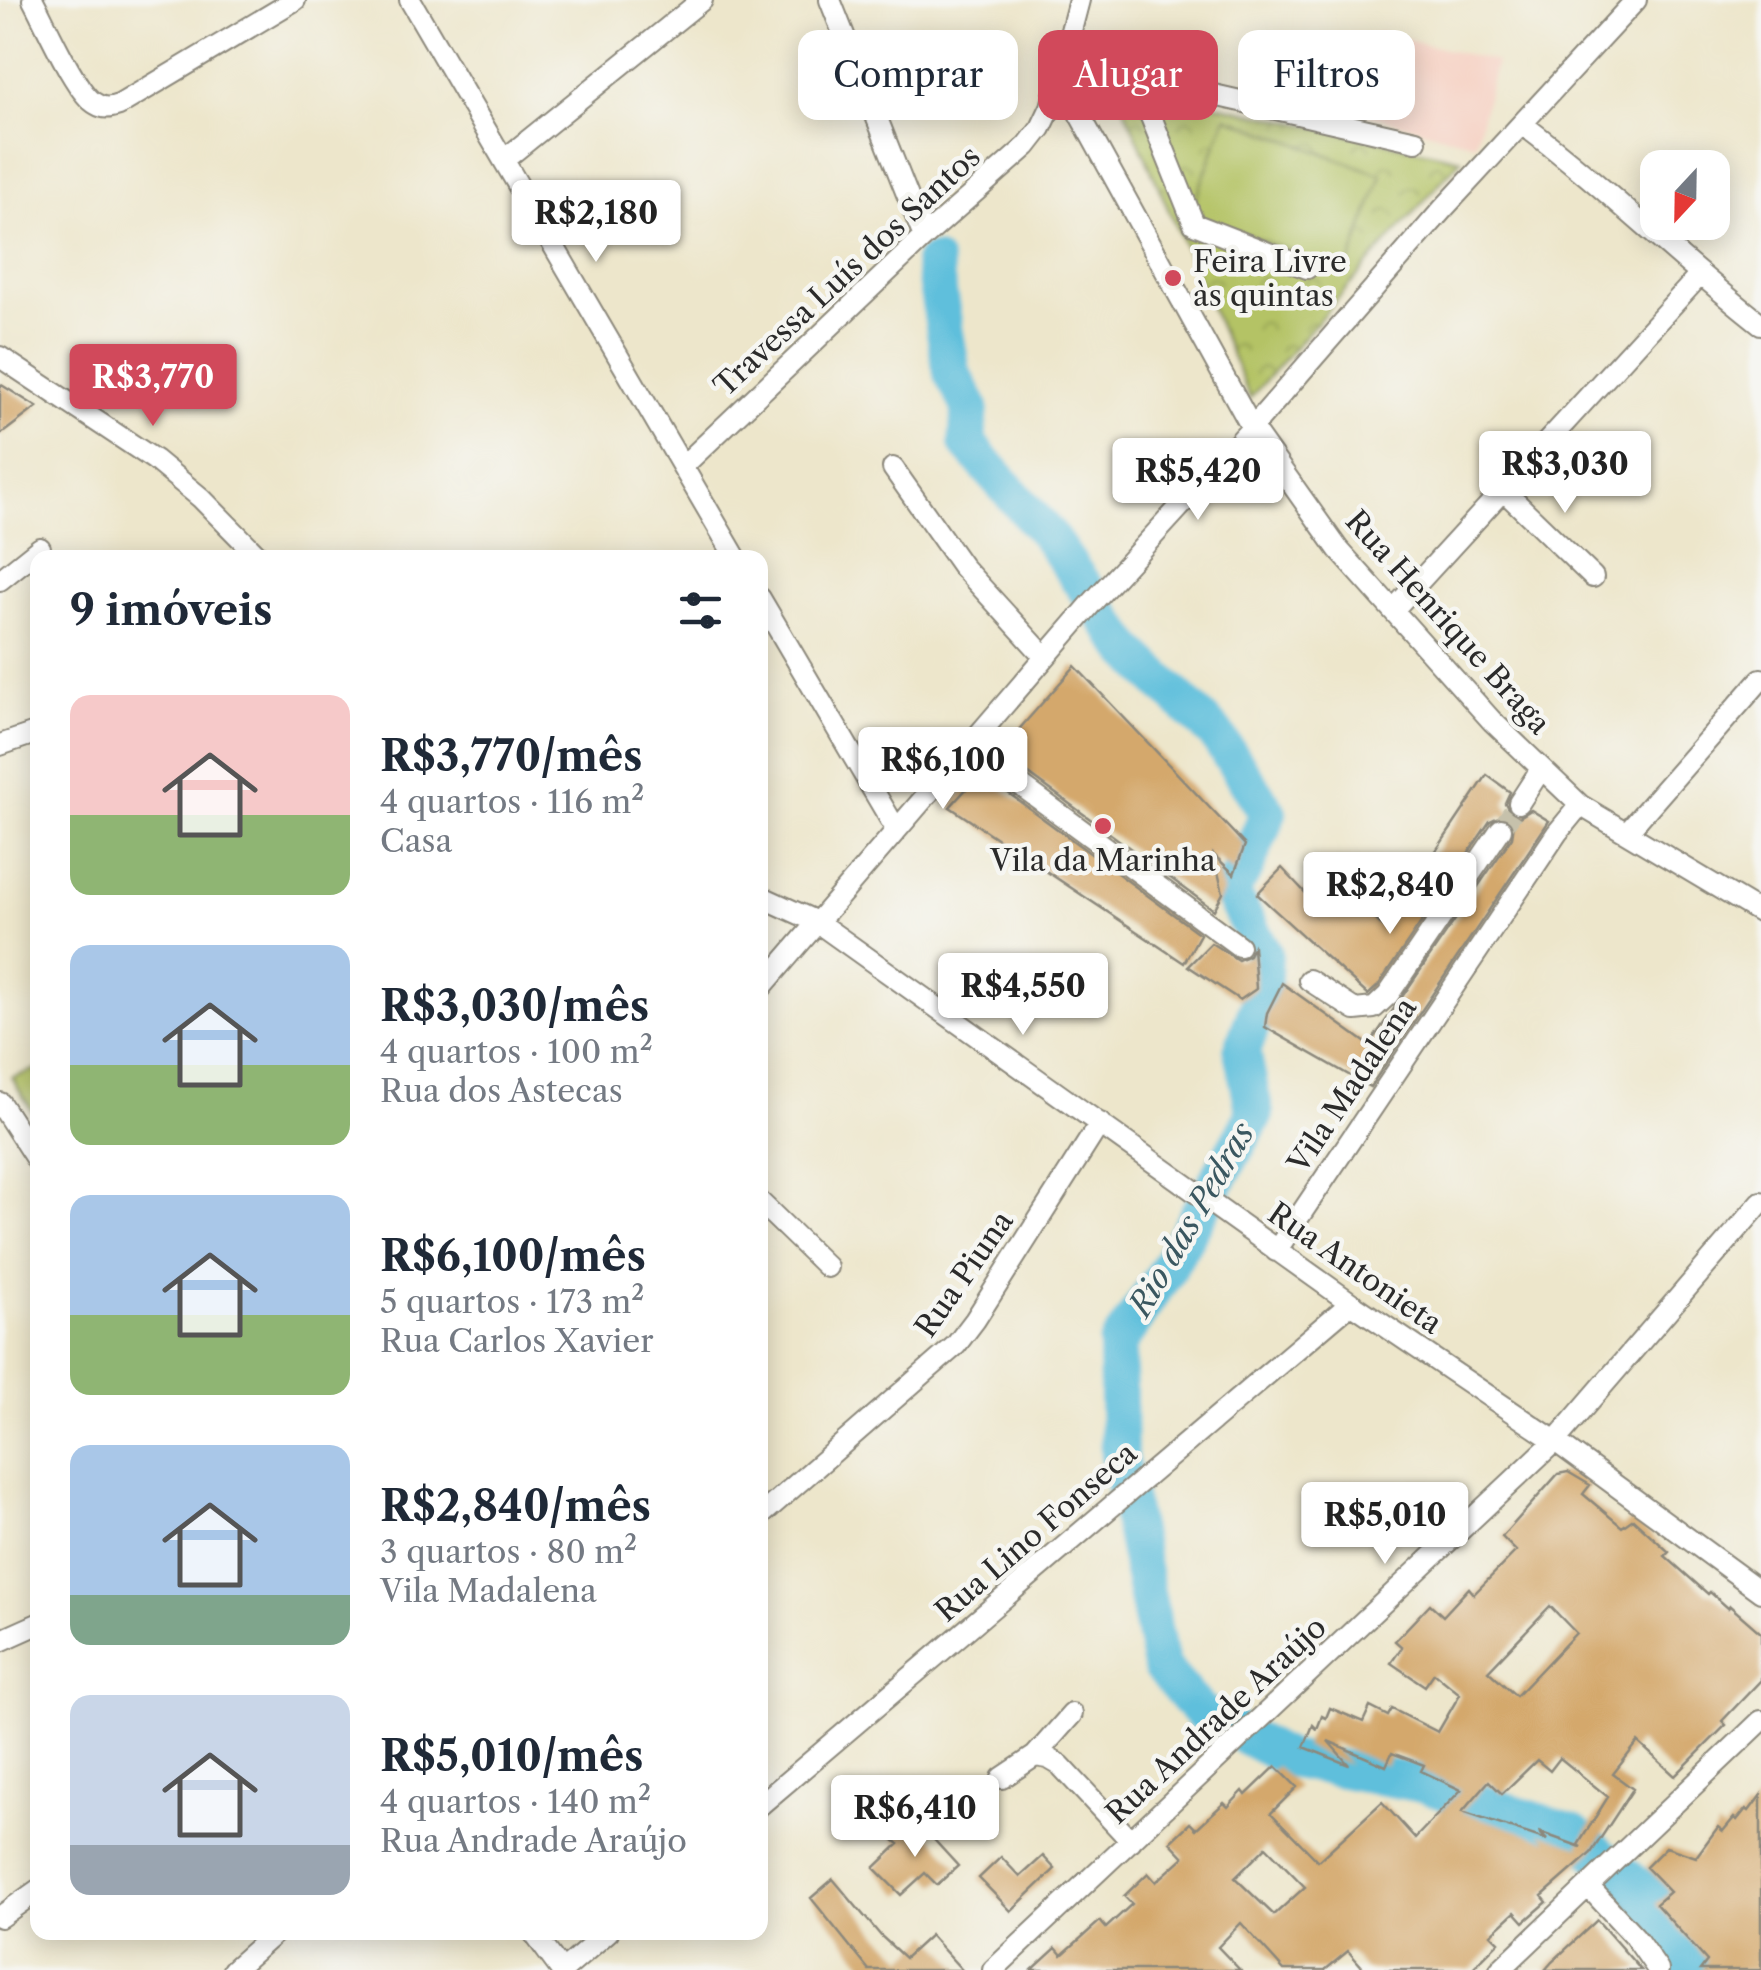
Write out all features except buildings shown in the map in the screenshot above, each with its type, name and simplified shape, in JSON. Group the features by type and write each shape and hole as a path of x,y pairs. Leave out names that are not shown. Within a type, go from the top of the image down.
{"street":[{"path":"33,0 83,93 98,106 109,108 119,106 294,0"},
{"path":"410,0 731,550"},
{"path":"505,159 702,0"},
{"path":"830,0 924,237"},
{"name":"Travessa Luís dos Santos","path":"1072,30 1079,0"},
{"path":"768,980 1090,604 1636,0"},
{"path":"1218,96 1416,140"},
{"name":"Travessa Luís dos Santos","path":"682,466 1026,146 1045,120"},
{"name":"Rua Henrique Braga","path":"1083,120 1252,428 1338,548 1492,721 1580,804 1761,914"},
{"path":"1152,120 1194,224 1307,268"},
{"path":"1522,124 1761,324"},
{"path":"1395,608 1700,276"},
{"path":"0,357 155,460 201,498 252,550"},
{"path":"894,468 920,512 962,566 1045,657"},
{"path":"1502,490 1593,577"},
{"path":"0,580 30,556"},
{"path":"768,612 896,829"},
{"path":"1627,832 1761,679"},
{"path":"0,746 30,735"},
{"path":"966,745 1239,946"},
{"path":"1518,803 1541,769"},
{"name":"Vila Madalena","path":"1276,1251 1580,804"},
{"path":"1309,980 1355,1010 1374,1008 1388,995 1501,829"},
{"name":"Rua Antonieta","path":"768,900 817,922 1276,1251 1555,1440 1761,1592"},
{"path":"0,1102 30,1149"},
{"name":"Rua Piuna","path":"768,1509 956,1345 976,1320 1100,1123"},
{"name":"Rua Andrade Araújo","path":"993,1970 1555,1440 1761,1202"},
{"path":"768,1210 827,1267"},
{"name":"Rua Lino Fonseca","path":"768,1798 1351,1303"},
{"path":"0,1641 30,1628"},
{"path":"1002,1778 1035,1756 1072,1714"},
{"path":"1500,1970 1761,1721"},
{"path":"1035,1756 1060,1766 1130,1841"},
{"path":"1591,1882 1658,1970"},
{"path":"0,1917 30,1896"},
{"path":"233,1970 267,1940"},
{"path":"538,1940 562,1970 598,1940"}],"shaded area":[{"path":"1415,42 1496,62 1475,144 1386,120 1415,120"}],"green space":[{"path":"1218,105 1238,110 1238,120 1285,120 1461,159 1250,398 1129,120 1218,120"},
{"path":"1226,117 1382,175 1347,272 1190,214"},
{"path":"30,1072 30,1108 12,1078"}],"water":[{"path":"1634,1866 1698,1960 1699,1970 1668,1970 1612,1885"}],"waterway":[{"name":"Rio das Pedras","path":"933,263 952,373 970,407 967,443 1048,535 1128,650 1215,733 1268,813 1246,866 1230,891 1264,954 1262,995 1242,1051 1255,1114 1163,1276 1117,1345 1119,1457 1161,1667 1199,1711 1288,1759 1422,1784 1573,1833 1656,1901 1690,1970"}],"tunnel":[{"path":"1501,829 1519,803"}],"place":[{"name":"Feira Livre às quintas","path":"1173,278"},
{"name":"Vila da Marinha","path":"1103,826"}]}
